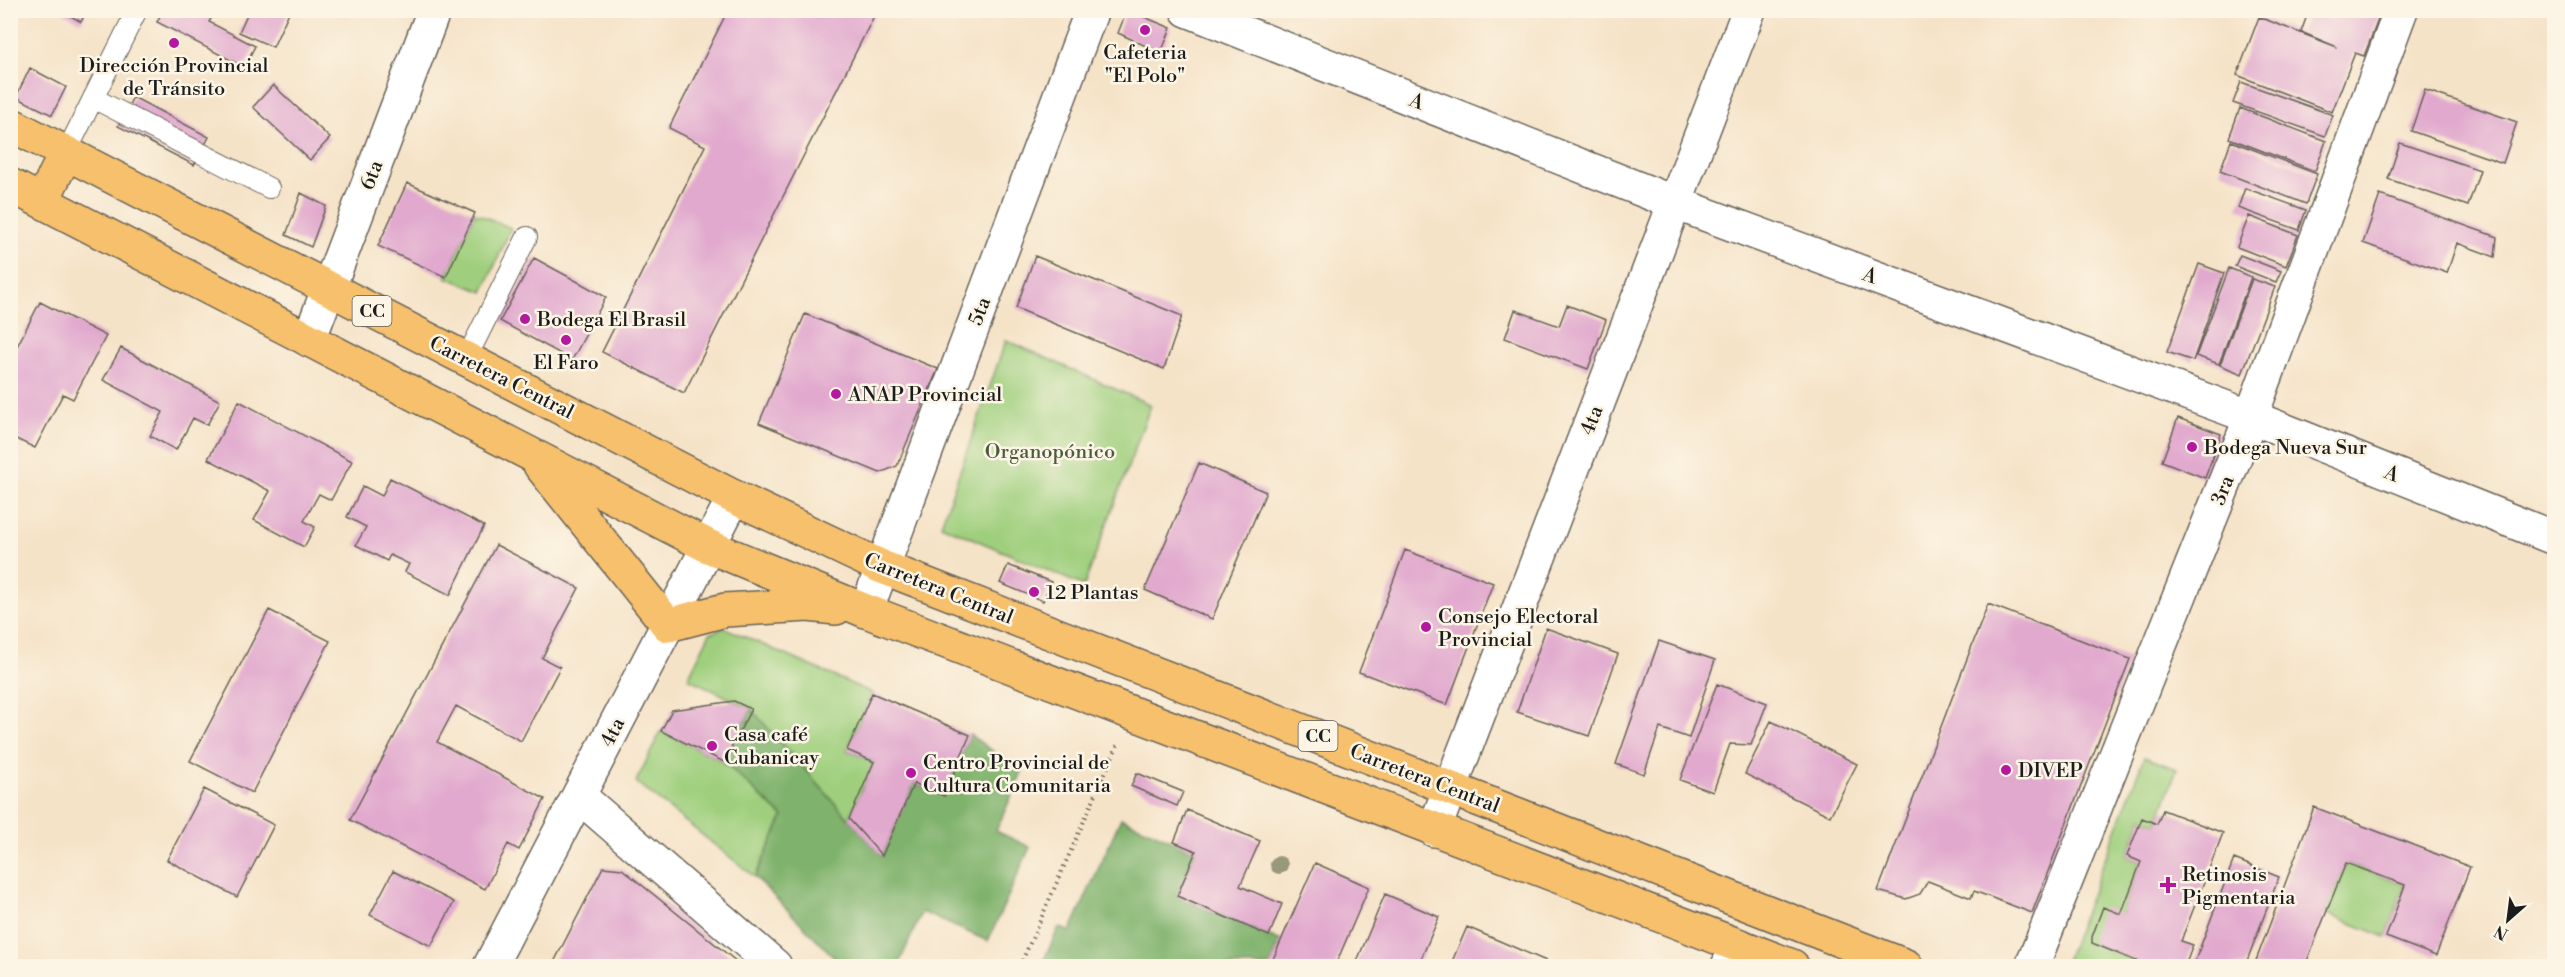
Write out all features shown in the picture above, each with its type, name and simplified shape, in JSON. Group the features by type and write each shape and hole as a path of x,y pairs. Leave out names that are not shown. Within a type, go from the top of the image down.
{"main road":[{"name":"Carretera Central","path":"10,124 734,497 882,567 1906,966"},
{"path":"42,201 66,153"},
{"name":"CC","path":"10,185 708,546 866,611 1434,830 1732,956 1792,966"},
{"path":"534,456 668,625 725,610 808,605 866,611"}],"street":[{"name":"6ta","path":"309,340 434,10"},
{"name":"5ta","path":"866,611 1092,10"},
{"name":"A","path":"1187,10 1675,203 2251,417 2554,538"},
{"name":"4ta","path":"1434,830 1749,10"},
{"name":"3ra","path":"2032,966 2251,417 2401,10"},
{"name":"4ta","path":"490,966 734,497"},
{"path":"579,796 776,966"}],"lane":[{"path":"66,153 136,10"},
{"path":"93,98 269,188"},
{"path":"466,359 527,237"}],"path":[{"path":"1020,966 1111,760"}],"green space":[{"path":"475,213 511,228 483,292 446,277"},
{"name":"Organopónico","path":"1006,340 1151,405 1084,586 941,525"},
{"path":"725,628 872,693 847,750 874,762 849,819 751,709 688,678 710,633"},
{"path":"751,709 882,856 914,783 944,796 970,735 1022,772 996,831 1030,847 988,941 922,912 898,966 843,966 755,877 783,817 724,762"},
{"path":"661,731 724,762 783,817 755,877 636,782"},
{"path":"2144,757 2177,769 2157,824 2142,818 2127,856 2141,862 2121,914 2092,943 2148,966 2064,966"},
{"path":"1121,818 1196,851 1177,896 1281,941 1270,966 1041,966 1059,927 1070,932"},
{"path":"2346,863 2405,885 2386,937 2325,913"}],"building":[{"path":"60,10 87,10 81,22"},
{"path":"163,10 216,10 209,22 255,46 244,67 157,22"},
{"path":"249,10 290,10 273,47 239,32"},
{"path":"728,10 877,10 684,393 602,352 705,146 669,128"},
{"name":"Cafeteria \"El Polo\"","path":"1127,10 1171,28 1161,53 1118,33"},
{"path":"2309,10 2381,12 2364,56 2355,53 2332,112 2237,75 2259,17 2337,47 2301,32"},
{"path":"30,68 66,87 52,115 16,97"},
{"path":"2241,82 2333,115 2325,136 2233,103"},
{"path":"273,85 330,138 310,160 253,107"},
{"path":"2425,90 2517,122 2503,163 2411,131"},
{"path":"133,97 209,137 194,165 118,126"},
{"path":"2240,108 2326,141 2315,171 2229,138"},
{"path":"2231,141 2317,174 2306,204 2220,171"},
{"path":"2400,143 2480,170 2468,206 2388,179"},
{"path":"407,183 475,213 446,277 378,246"},
{"path":"2245,188 2306,210 2299,230 2238,208"},
{"path":"301,193 326,206 311,247 286,235"},
{"path":"2380,195 2497,237 2495,257 2457,243 2447,273 2363,243"},
{"path":"2249,216 2298,235 2286,266 2237,247"},
{"path":"2240,255 2281,271 2276,282 2235,266"},
{"path":"1035,256 1182,316 1164,369 1016,308"},
{"path":"534,258 606,297 572,360 500,321"},
{"path":"2199,264 2224,273 2193,361 2167,352"},
{"path":"2229,268 2251,277 2219,364 2196,356"},
{"path":"2252,279 2275,287 2242,374 2220,365"},
{"path":"40,302 106,336 73,399 63,394 35,448 10,436 10,360"},
{"path":"1567,305 1606,320 1588,369 1505,338 1515,310 1559,326"},
{"path":"805,314 938,369 897,466 880,473 759,423"},
{"path":"121,348 220,401 207,425 193,418 176,450 150,436 163,412 103,380"},
{"path":"239,401 352,461 331,500 319,494 304,521 315,527 304,547 254,520 270,491 208,459"},
{"name":"Bodega Nueva Sur","path":"2178,418 2221,434 2205,478 2162,461"},
{"path":"1199,463 1266,492 1212,619 1145,590"},
{"path":"390,478 484,526 450,595 405,572 409,564 390,555 387,561 356,545 366,527 347,517 363,486 382,496"},
{"path":"496,545 579,588 542,658 560,667 521,741 456,706 437,742 545,799 519,850 508,844 485,889 350,820"},
{"name":"Consejo Electoral Provincial","path":"1405,550 1493,583 1447,705 1359,672"},
{"name":"12 Plantas","path":"1008,565 1051,582 1043,601 1000,583"},
{"name":"DIVEP","path":"1988,604 2130,659 2032,913 1974,891 1971,898 1928,881 1920,894 1906,899 1878,891"},
{"path":"269,610 330,641 252,793 190,761"},
{"path":"1546,628 1618,654 1589,736 1517,712"},
{"path":"1659,641 1715,660 1689,738 1660,728 1644,774 1616,764"},
{"path":"1717,684 1767,703 1751,745 1730,744 1713,792 1680,780"},
{"name":"Centro Provincial de Cultura Comunitaria","path":"872,693 970,735 944,796 914,783 882,856 849,819 874,762 847,750"},
{"name":"Casa café Cubanicay","path":"734,701 751,709 724,762 661,731 672,710"},
{"path":"1771,721 1857,764 1830,816 1745,774"},
{"path":"1137,773 1183,792 1177,806 1131,786"},
{"path":"204,789 274,825 237,897 167,860"},
{"path":"2314,807 2470,867 2436,956 2386,937 2405,885 2346,863 2305,966 2254,966"},
{"path":"1187,810 1260,841 1240,886 1282,904 1269,936 1177,896 1196,851 1174,842"},
{"name":"Retinosis Pigmentaria","path":"2163,810 2223,833 2181,941 2193,945 2185,966 2148,966 2092,943 2103,907 2121,914 2141,862 2127,856 2142,818 2157,824"},
{"path":"2234,859 2279,877 2245,966 2193,966"},
{"path":"1315,863 1369,887 1335,966 1270,966"},
{"path":"603,867 622,869 742,966 552,966"},
{"path":"393,871 454,902 431,946 370,915"},
{"path":"1385,894 1439,917 1418,966 1355,966"},
{"path":"1467,927 1553,964 1552,966 1491,966 1487,964 1486,966 1450,966"}],"place":[{"name":"Cafeteria \"El Polo\"","path":"1145,30"},
{"name":"Dirección Provincial de Tránsito","path":"174,43"},
{"name":"Bodega El Brasil","path":"525,319"},
{"name":"El Faro","path":"566,340"},
{"name":"ANAP Provincial","path":"836,394"},
{"name":"Bodega Nueva Sur","path":"2192,447"},
{"name":"12 Plantas","path":"1034,592"},
{"name":"Consejo Electoral Provincial","path":"1426,627"},
{"name":"Casa café Cubanicay","path":"712,746"},
{"name":"DIVEP","path":"2006,770"},
{"name":"Centro Provincial de Cultura Comunitaria","path":"911,773"},
{"name":"Retinosis Pigmentaria","path":"2168,885"}]}
